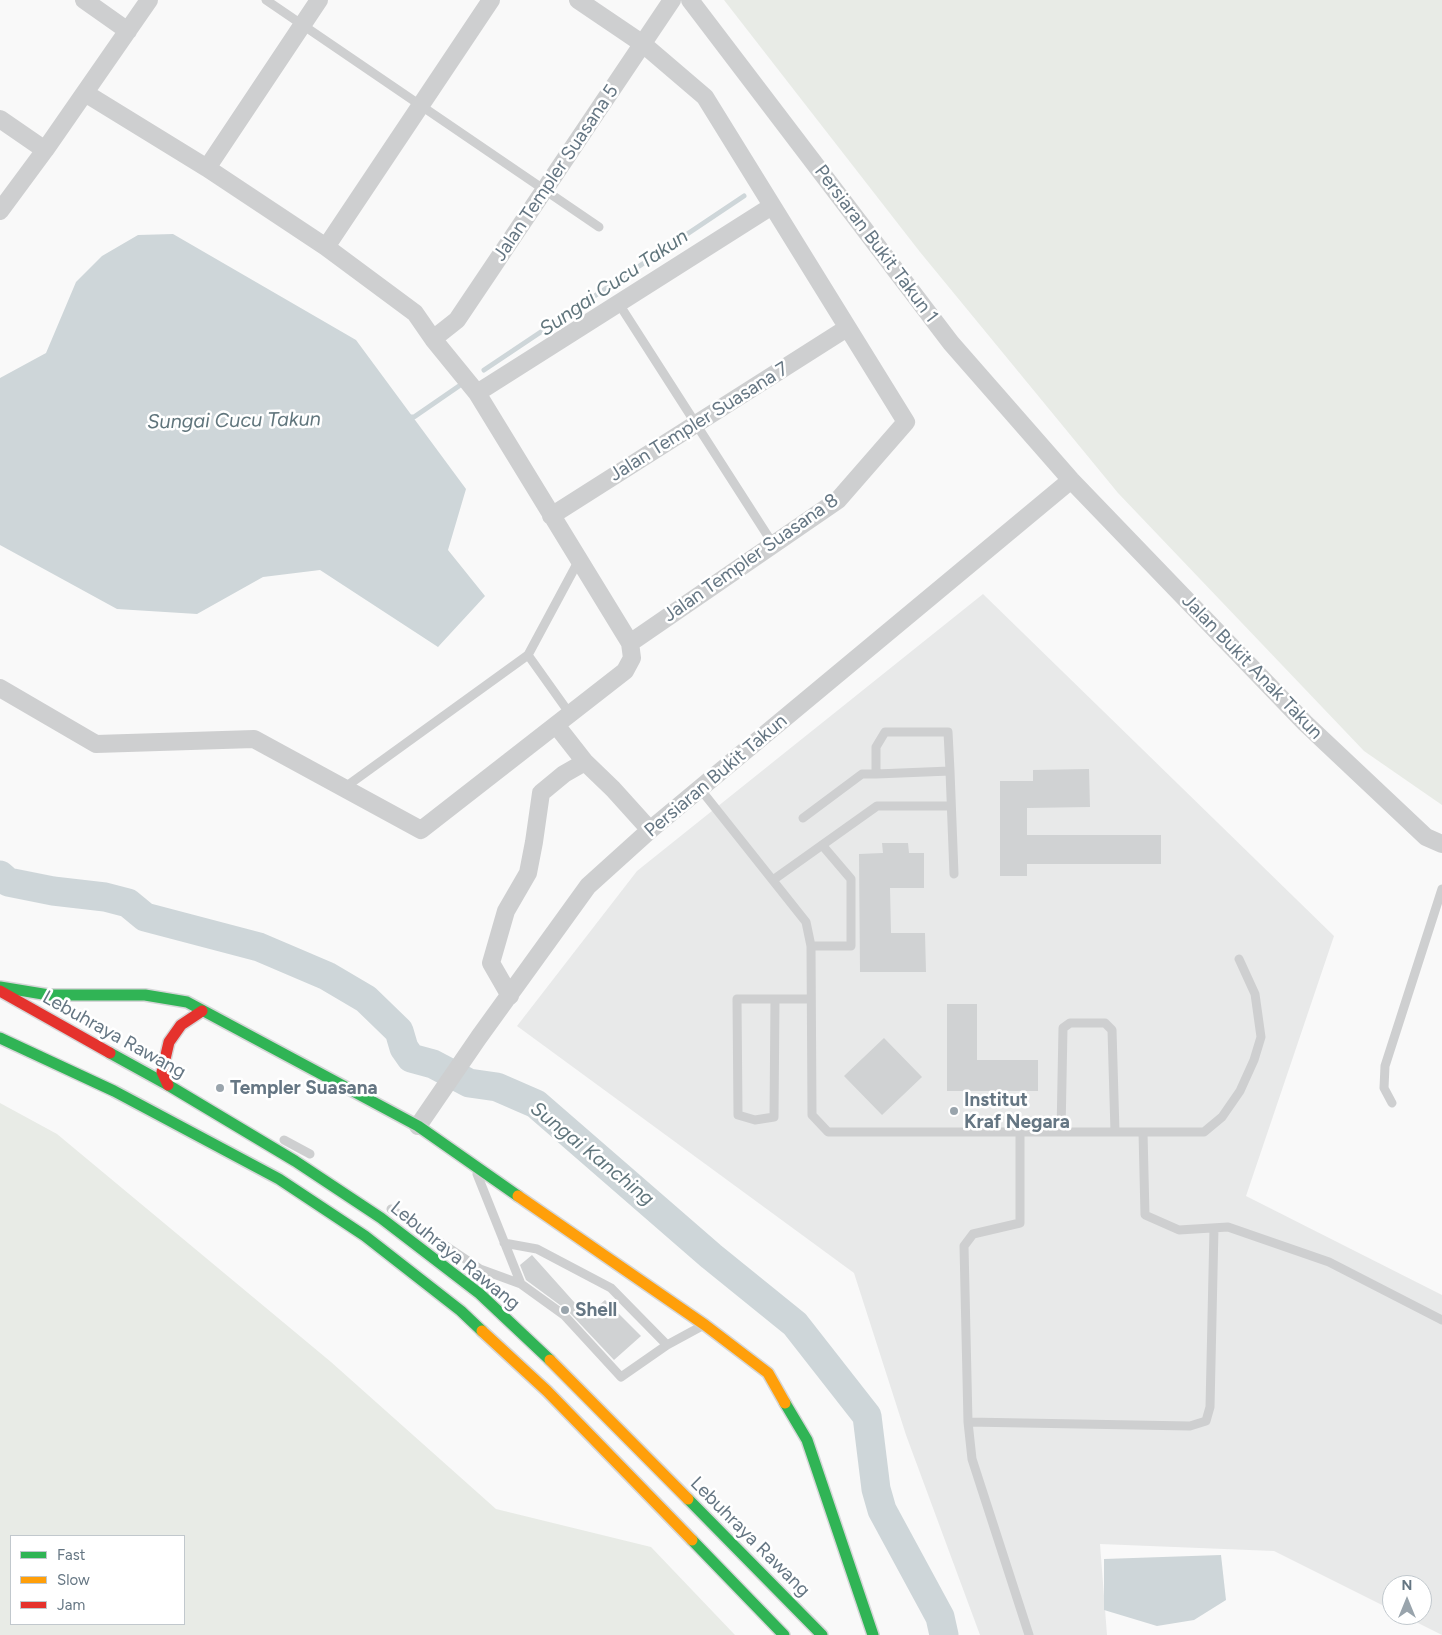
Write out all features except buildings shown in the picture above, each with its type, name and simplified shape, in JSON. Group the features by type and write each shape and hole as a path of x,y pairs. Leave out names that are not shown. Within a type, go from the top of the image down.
{"main road":[{"path":"0,987 49,995 145,996 187,1002 418,1126 705,1325 768,1373 807,1440 873,1635"},
{"name":"Lebuhraya Rawang","path":"0,991 168,1085 295,1161 381,1218 480,1294 566,1374 822,1635"},
{"path":"168,1085 162,1072 169,1042 180,1025 202,1011"},
{"name":"Lebuhraya Rawang","path":"0,1038 114,1091 195,1133 279,1179 364,1236 461,1311 547,1391 784,1635"}],"street":[{"path":"84,0 128,31"},
{"path":"0,212 149,0"},
{"path":"207,168 319,0"},
{"path":"326,247 491,0"},
{"path":"578,0 643,44 705,97 847,328"},
{"name":"Jalan Templer Suasana 5","path":"433,339 457,320 672,0"},
{"name":"Persiaran Bukit Takun 1","path":"690,0 951,343 1072,480"},
{"path":"0,688 96,744 254,739 421,830 625,671 632,658 630,643 477,393 433,339 415,313 326,247 207,168 85,93"},
{"path":"0,119 45,150"},
{"path":"477,393 772,206"},
{"name":"Jalan Templer Suasana 8","path":"630,643 838,500 906,422 847,328"},
{"name":"Jalan Templer Suasana 7","path":"551,516 847,328"},
{"name":"Persiaran Bukit Takun","path":"418,1126 479,1037 588,886 650,830 701,790 1072,480"},
{"name":"Jalan Bukit Anak Takun","path":"1072,480 1305,723 1426,837 1442,844"},
{"path":"556,725 585,762 613,789 650,830"},
{"path":"510,996 490,963 506,911 528,873 541,793 564,774 585,762"}],"lane":[{"path":"266,0 599,227"},
{"path":"619,304 773,544"},
{"path":"344,788 528,655 579,560"},
{"path":"528,655 570,714"},
{"path":"876,774 876,747 885,732 948,732 954,874"},
{"path":"803,818 862,774 950,771"},
{"path":"701,790 806,922 811,946 812,1115 828,1132 1204,1132 1222,1117 1240,1091 1254,1060 1261,1037 1255,994 1240,959"},
{"path":"773,880 877,806 951,806"},
{"path":"811,946 851,946 851,879 822,845"},
{"path":"1392,1102 1384,1088 1385,1066 1442,890"},
{"path":"775,999 774,1117 755,1120 738,1115 736,999 775,999 811,999"},
{"path":"1061,1132 1063,1028 1070,1023 1105,1023 1112,1030 1115,1132"},
{"path":"195,1101 212,1105 255,1125"},
{"path":"1020,1132 1020,1223 973,1234 964,1246 968,1422 972,1459 1029,1635"},
{"path":"1143,1132 1145,1215 1178,1230 1228,1227 1329,1262 1442,1320"},
{"path":"272,1134 297,1146 321,1162"},
{"path":"473,1165 521,1284"},
{"path":"384,1205 480,1269 521,1284 564,1315 621,1377 667,1345 705,1325"},
{"path":"968,1422 1190,1426 1206,1421 1210,1407 1214,1228"},
{"path":"504,1243 537,1250 611,1288 667,1345"}],"shaded area":[{"path":"724,0 1442,0 1442,805 1364,751 1118,493 920,252"},
{"name":"Institut Kraf Negara","path":"983,594 1334,936 1246,1196 1442,1295 1442,1635 1422,1625 1432,1625 1432,1575 1382,1575 1382,1605 1274,1551 1100,1544 1107,1635 980,1635 906,1435 854,1273 517,1026 637,871"},
{"path":"0,1103 57,1134 331,1362 496,1509 651,1547 735,1635 0,1635"}],"water":[{"path":"173,234 356,340 466,489 448,550 485,596 438,647 320,570 263,577 197,614 117,609 0,545 0,378 46,353 76,282 102,256 138,235"},
{"path":"1221,1555 1226,1600 1194,1620 1157,1626 1104,1610 1104,1559"}],"waterway":[{"name":"Sungai Cucu Takun","path":"484,370 744,196"},
{"name":"Sungai Cucu Takun","path":"409,417 414,417 459,386"},
{"name":"Sungai Kanching","path":"0,875 8,882 53,891 105,897 128,903 145,917 259,947 327,976 366,999 399,1031 404,1048 411,1058 433,1064 469,1083 497,1087 536,1104 711,1256 795,1324 867,1416 876,1489 882,1510 940,1617 944,1635"}],"traffic: fast":[{"path":"0,987 49,995 145,995 187,1002 418,1126 518,1196"},
{"path":"0,1038 114,1091 279,1179 365,1236 461,1311 482,1331"},
{"path":"110,1053 168,1085 295,1161 381,1218 480,1294 550,1360"},
{"path":"785,1403 807,1440 873,1635"},
{"path":"688,1499 822,1635"},
{"path":"692,1540 784,1635"}],"traffic: slow":[{"path":"518,1196 705,1325 768,1373 785,1403"},
{"path":"482,1331 547,1391 692,1540"},
{"path":"550,1360 688,1499"}],"traffic: jam":[{"path":"0,991 110,1053"},
{"path":"168,1085 162,1072 169,1042 181,1025 202,1011"}],"place":[{"name":"Templer Suasana","path":"220,1088"},
{"name":"Institut Kraf Negara","path":"954,1111"},
{"name":"Shell","path":"565,1310"}]}
